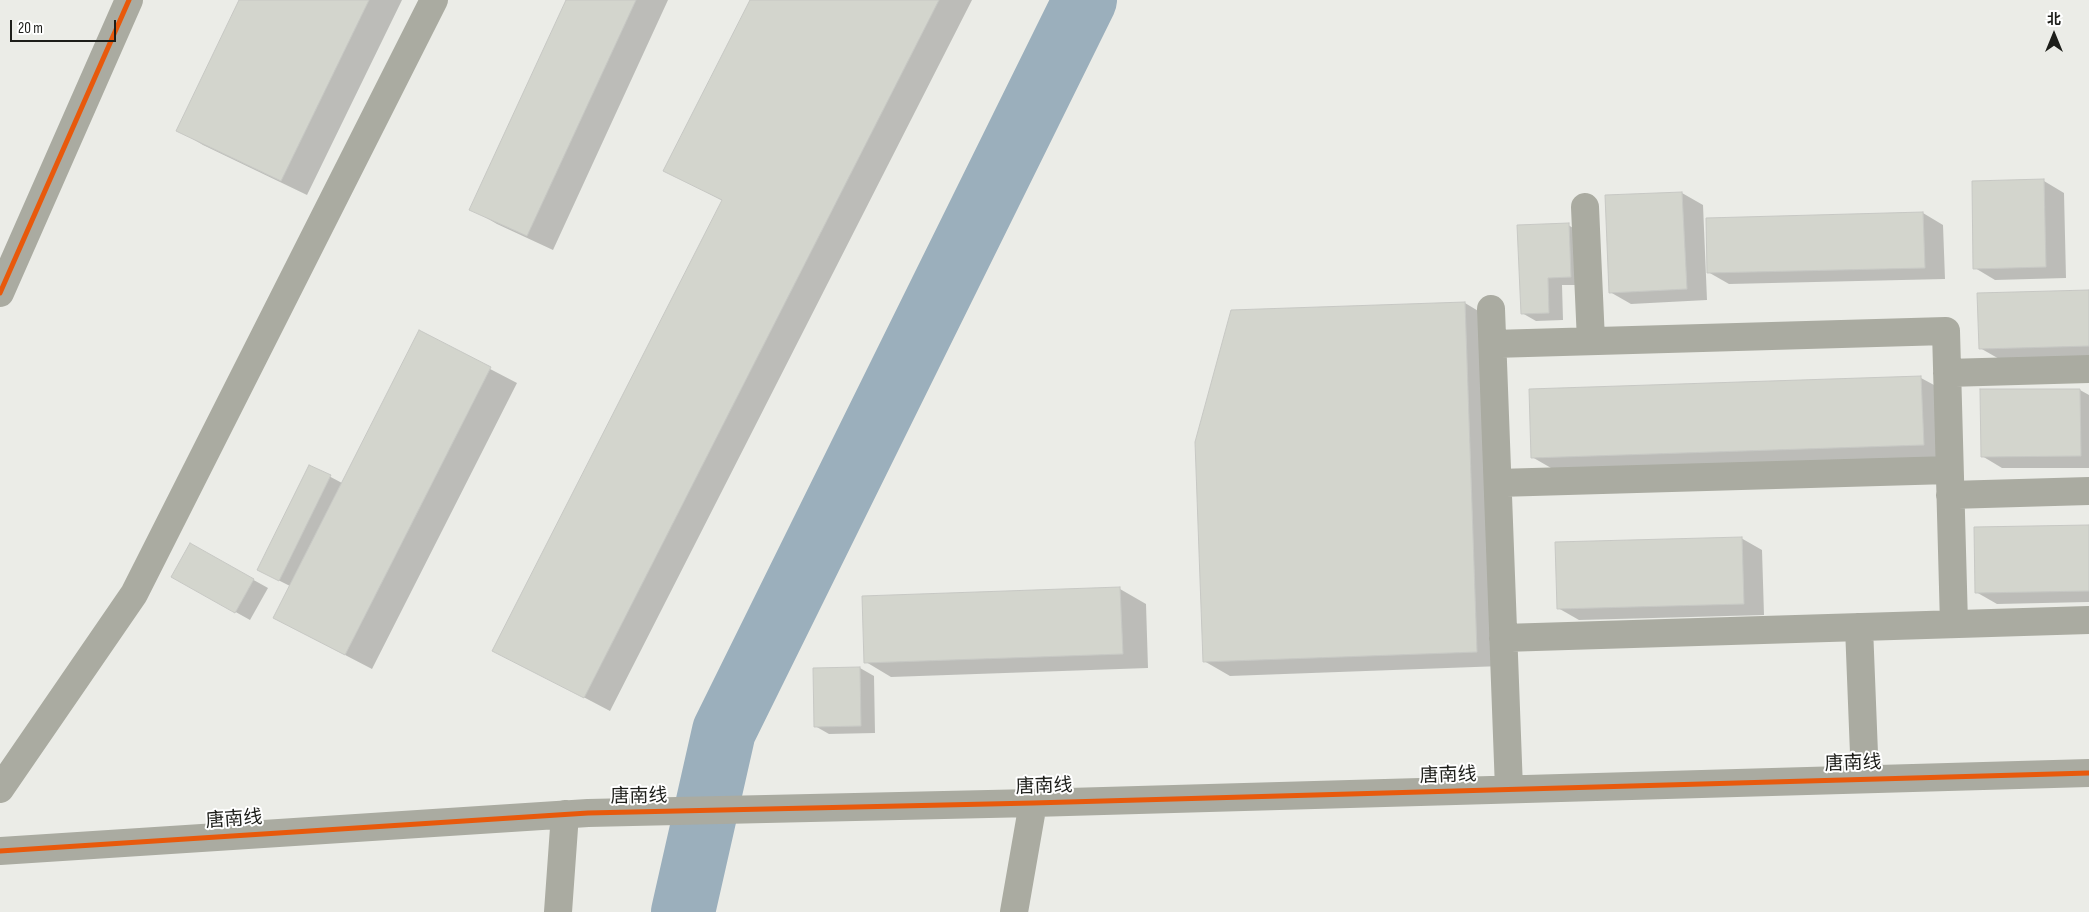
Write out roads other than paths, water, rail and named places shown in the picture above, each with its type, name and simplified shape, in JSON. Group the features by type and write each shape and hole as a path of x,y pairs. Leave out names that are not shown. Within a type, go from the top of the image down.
{"street":[{"path":"0,293 128,0"},
{"path":"0,789 134,594 434,0"},
{"path":"1585,207 1591,341"},
{"path":"1491,309 1509,789"},
{"path":"1493,344 1946,331 1954,624"},
{"path":"1947,373 2089,368"},
{"path":"1498,483 1950,483 2089,491"},
{"path":"1503,638 2089,620"},
{"path":"1859,627 1865,779"},
{"name":"唐南线","path":"0,851 576,813 1032,803 2089,773"},
{"path":"1014,912 1032,803"},
{"path":"558,912 576,813"}],"waterway":[{"path":"683,912 724,731 1085,0"}]}
